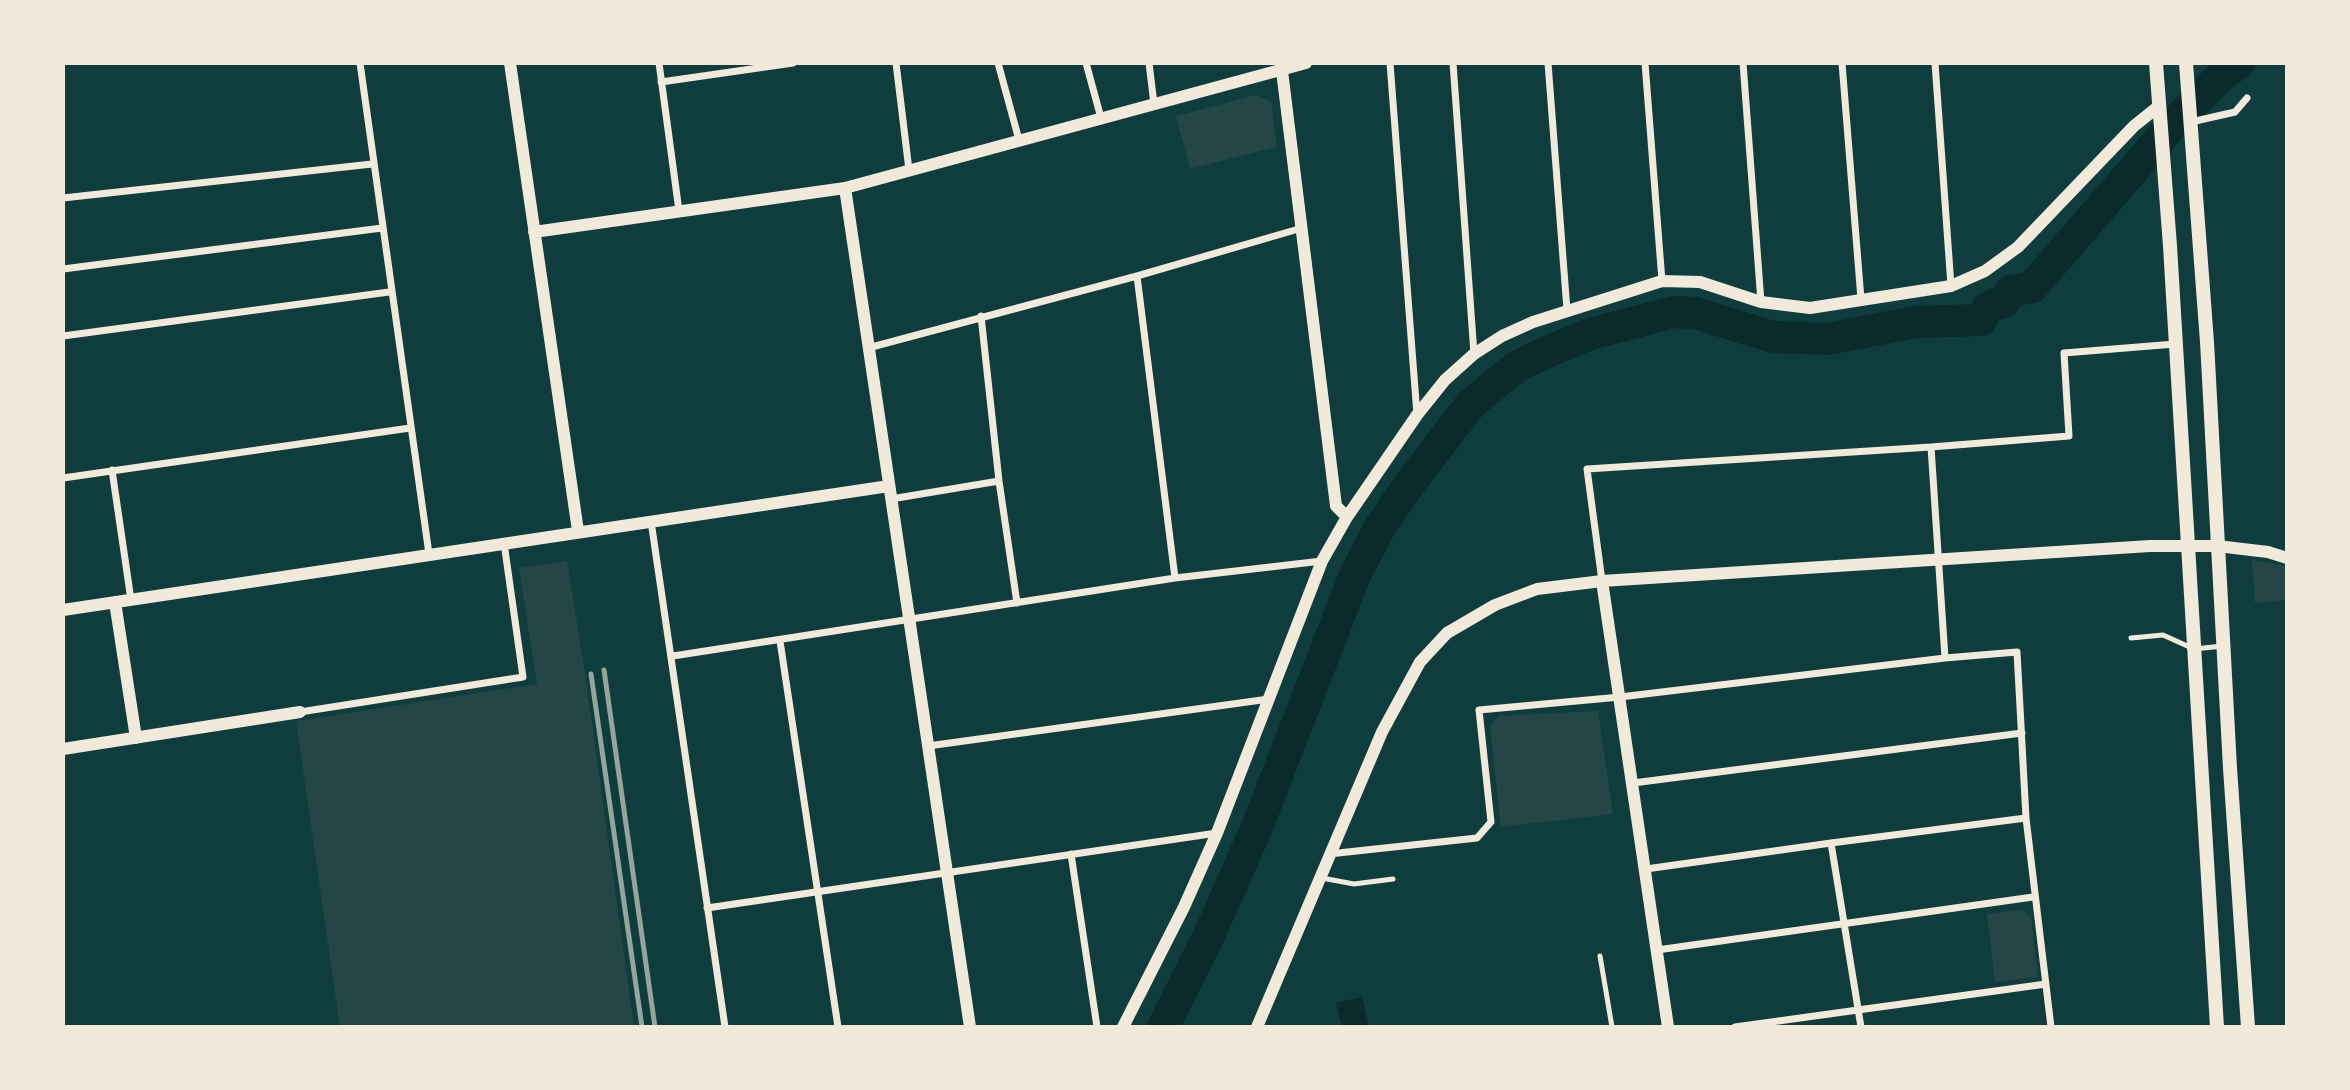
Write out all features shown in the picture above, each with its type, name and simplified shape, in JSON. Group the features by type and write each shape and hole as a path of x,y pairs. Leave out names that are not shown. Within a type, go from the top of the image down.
{"main road":[{"path":"2155,63 2164,168 2217,1027"},
{"path":"2186,69 2207,342 2217,546 2248,1027"}],"street":[{"path":"360,63 389,292 429,554"},
{"path":"510,63 578,531"},
{"path":"659,63 679,211"},
{"path":"661,82 793,63"},
{"path":"896,63 909,170"},
{"path":"998,63 1019,140"},
{"path":"1086,63 1101,118"},
{"path":"1149,63 1154,104"},
{"path":"534,232 845,188 1154,104 1282,66 1306,63"},
{"path":"1390,63 1417,415"},
{"path":"1453,63 1474,354"},
{"path":"1548,63 1567,310"},
{"path":"1645,63 1661,281"},
{"path":"1744,63 1761,303"},
{"path":"1842,63 1861,299"},
{"path":"1935,63 1951,286"},
{"path":"1282,66 1336,506 1347,517"},
{"path":"2190,129 2235,112 2247,98"},
{"path":"1123,1027 1184,907 1217,833 1322,561 1347,517 1417,415 1445,380 1474,354 1502,336 1567,310 1661,281 1700,282 1761,303 1810,308 1951,286 1985,271 2018,247 2134,126 2159,111"},
{"path":"63,198 372,164"},
{"path":"845,188 970,1027"},
{"path":"63,269 382,228"},
{"path":"867,348 1137,276 1302,228"},
{"path":"1137,276 1175,578"},
{"path":"63,335 389,292"},
{"path":"981,316 999,481 1017,603"},
{"path":"1668,1027 1587,469 2069,436 2064,353 2175,344"},
{"path":"63,478 410,428"},
{"path":"1931,447 1945,658"},
{"path":"112,470 131,600"},
{"path":"63,610 578,531 999,481"},
{"path":"652,521 725,1027"},
{"path":"63,748 523,677 504,542"},
{"path":"1257,1027 1382,732 1420,662 1447,633 1481,612 1522,594 1602,581 2188,545 2267,552 2287,558"},
{"path":"673,656 1175,578 1322,561"},
{"path":"115,602 136,738"},
{"path":"780,641 838,1027"},
{"path":"1329,854 1477,838 1491,822 1479,710 1620,697 1945,658 2017,652 2025,818 2051,1027"},
{"path":"927,747 1269,699"},
{"path":"1633,783 2022,733"},
{"path":"1646,869 2025,818"},
{"path":"707,908 1217,833"},
{"path":"1831,843 1861,1027"},
{"path":"1071,854 1097,1027"},
{"path":"1657,950 2033,897"},
{"path":"1735,1027 2046,984"}],"lane":[{"path":"2131,638 2163,635 2193,649 2223,646"},
{"path":"1319,878 1354,884 1394,879"},
{"path":"1600,956 1612,1027"}],"shaded area":[{"path":"1256,95 1271,102 1277,147 1190,169 1176,116"},
{"path":"2252,560 2287,566 2287,600 2255,603"},
{"path":"567,561 634,1027 340,1027 296,721 537,684 519,568"},
{"path":"1598,711 1613,814 1501,827 1490,726 1499,716"},
{"path":"2022,910 2031,917 2038,977 1995,982 1987,914"},
{"path":"1362,997 1369,1027 1342,1027 1336,1003"}],"waterway":[{"path":"1163,1027 1211,931 1257,827 1355,575 1380,527 1471,404 1516,367 1547,352 1590,334 1674,312 1695,313 1773,337 1828,339 1915,322 1981,320 1988,307 2004,302 2011,291 2032,287 2173,124 2222,75 2239,63"}],"railway":[{"path":"604,670 655,1027"},
{"path":"591,674 642,1027"}]}
